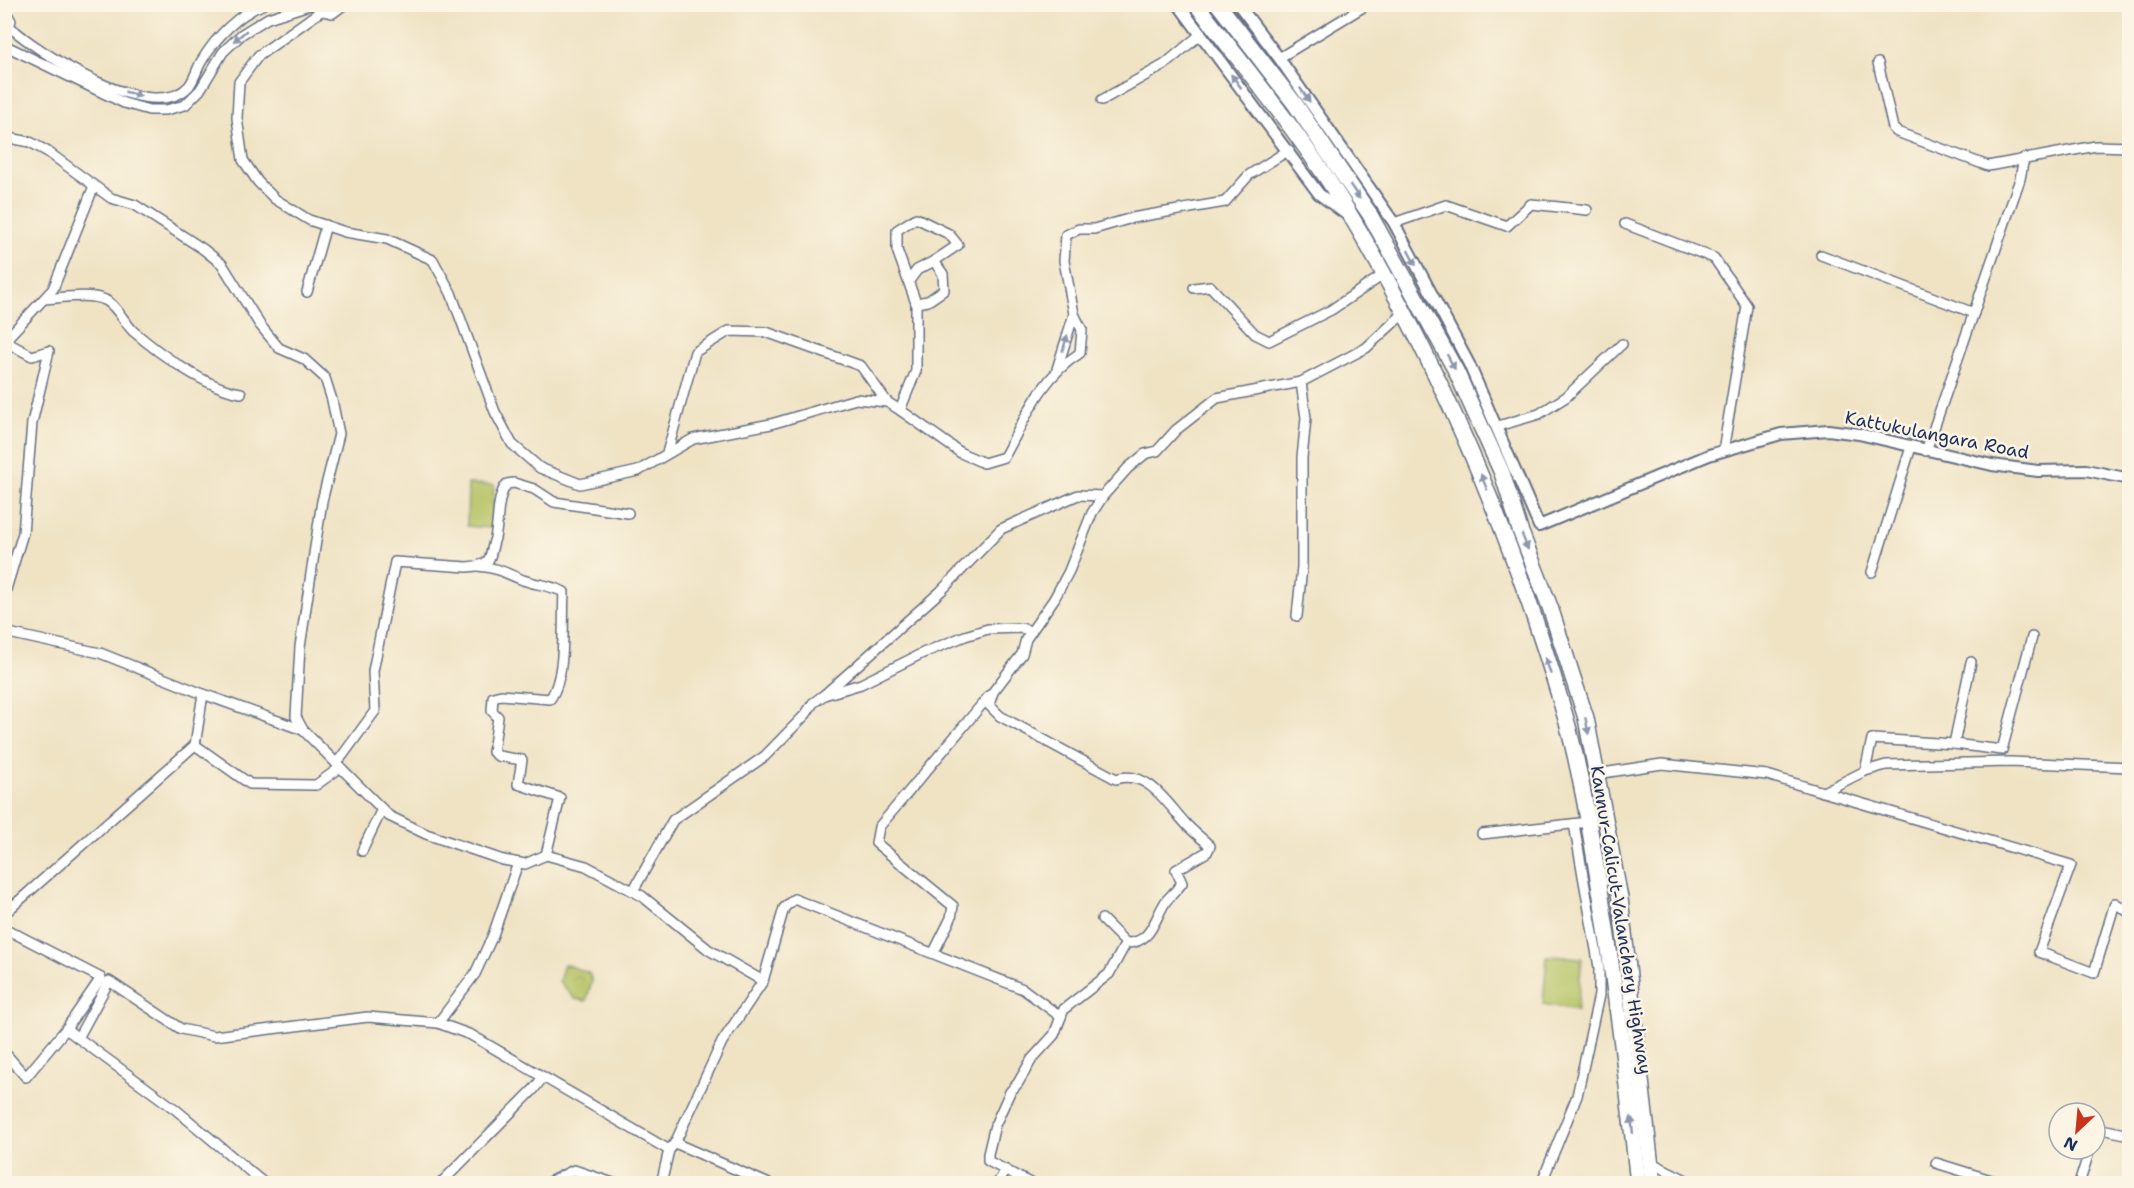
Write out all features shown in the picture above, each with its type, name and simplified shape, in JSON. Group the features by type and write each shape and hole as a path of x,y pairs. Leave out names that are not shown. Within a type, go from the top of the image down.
{"highway":[{"name":"Kannur-Calicut-Valanchery Highway","path":"1196,4 1285,120 1354,221 1438,376 1506,537 1566,721 1582,823 1623,1035 1638,1184"},
{"name":"Kannur-Calicut-Valanchery Highway","path":"1218,4 1295,104 1369,213 1456,371 1502,473 1520,530 1551,607 1586,718 1620,898 1653,1184"}],"street":[{"path":"4,8 10,16 7,29 51,59 107,85 138,96 154,98 173,95 189,86 217,39 249,10 264,4"},
{"path":"4,45 124,103 149,110 166,110 185,105 200,90 224,52 242,34 268,18 312,4 321,11 333,12 345,4"},
{"path":"1178,4 1289,150 1319,194 1354,221"},
{"path":"1238,4 1279,58 1394,224 1469,364 1498,426 1539,414 1566,397 1622,344"},
{"path":"1279,58 1368,4"},
{"path":"321,11 258,56 239,82 237,118 243,160 258,182 275,199 309,220 387,239 433,260 451,293 495,412 512,444 540,468 580,484 638,471 693,439 771,424 856,399 887,402"},
{"path":"1102,100 1164,65 1201,34"},
{"path":"1878,63 1893,128 1897,132 1988,166 2096,146 2130,147"},
{"path":"4,137 30,142 48,152 117,201 135,204 222,264 260,325 279,348 304,359 324,378 332,399 339,434 322,501 300,648 296,717 303,730 389,816 426,834 518,863 525,864 546,855 586,866 633,891 709,950 763,981"},
{"path":"667,453 694,352 729,331 766,332 861,366 887,402 961,453 984,463 1004,457 1030,405 1056,372 1080,353 1082,330 1074,314 1064,261 1066,235 1079,229 1094,229 1121,221 1225,202 1249,175 1289,150"},
{"path":"1926,451 2020,179 2024,158"},
{"path":"4,596 23,533 32,423 49,351 32,356 5,344 53,289 94,186"},
{"path":"1394,224 1446,205 1507,226 1531,204 1587,210"},
{"path":"900,410 916,371 916,303 897,250 897,230 916,218 949,234 958,245 917,270 909,280"},
{"path":"1625,224 1714,258 1747,306 1723,451"},
{"path":"307,292 326,225"},
{"path":"1821,255 1974,313"},
{"path":"916,303 928,301 944,290 943,274 933,261"},
{"path":"1194,288 1210,286 1255,334 1269,341 1331,310 1383,275"},
{"path":"44,299 94,297 107,301 132,330 164,354 226,391 241,393"},
{"path":"934,952 951,918 953,906 876,843 879,826 993,692 1022,654 1031,631 1054,599 1069,572 1080,546 1084,526 1103,496 1144,454 1157,451 1176,430 1217,398 1301,382 1366,348 1404,313"},
{"path":"1056,372 1074,314"},
{"path":"1297,616 1302,567 1302,458 1306,418 1301,382"},
{"name":"Kattukulangara Road","path":"1498,426 1539,526 1723,451 1781,434 1828,430 1859,434 1992,465 2038,471 2086,470 2130,479"},
{"path":"1872,572 1911,447"},
{"path":"478,566 492,556 500,522 501,497 507,484 534,489 554,502 628,513"},
{"path":"633,891 673,820 722,789 765,756 813,704 941,591 1001,529 1078,495 1103,496"},
{"path":"195,745 250,784 316,785 339,765 375,711 374,667 395,561 447,567 495,568 523,580 552,586 564,592 566,620 558,688 550,699 501,695 493,697 492,711 498,717 493,752 498,756 522,760 518,784 560,798 546,855"},
{"path":"824,695 861,684 923,653 988,629 1021,628 1031,631"},
{"path":"4,632 100,653 203,694 303,730"},
{"path":"1865,771 1872,739 1954,744 2002,750 2032,637"},
{"path":"1954,744 1971,662"},
{"path":"993,692 989,705 1000,716 1116,780 1132,780 1160,791 1187,825 1210,846 1207,852 1176,870 1182,883 1167,900 1159,918 1145,937 1137,943 1126,943 1102,919"},
{"path":"6,909 195,745 203,694"},
{"path":"1823,792 1865,771 1886,765 1998,762 2130,767"},
{"path":"1596,774 1662,764 1767,775 2071,865 2039,952 2094,973 2115,903 2130,913"},
{"path":"362,851 382,809"},
{"path":"1482,834 1582,823 1599,967 1599,995 1577,1096 1541,1184"},
{"path":"438,1023 475,974 493,935 518,863"},
{"path":"661,1184 672,1147 722,1042 763,981 784,908 794,899 934,952 1023,989 1061,1017"},
{"path":"4,928 100,978 66,1029 26,1077 4,1052"},
{"path":"1032,1184 988,1161 987,1154 995,1125 1010,1092 1032,1059 1054,1035 1068,1006 1109,974 1126,943"},
{"path":"78,1038 109,981 181,1029 214,1036 368,1017 438,1023 471,1035 672,1147 769,1184"},
{"path":"66,1029 175,1109 265,1184"},
{"path":"440,1184 534,1089 543,1077"},
{"path":"2107,1130 2130,1135"},
{"path":"2079,1184 2086,1161"},
{"path":"1650,1162 1694,1184"},
{"path":"1936,1163 2004,1184"},
{"path":"545,1184 574,1170 616,1184"},
{"path":"997,1183 1006,1170"}],"green space":[{"path":"468,484 494,485 492,528 467,526"},
{"path":"1547,956 1582,958 1577,1010 1543,1004"},
{"path":"564,964 589,973 592,981 586,1001 575,999 559,981"}]}
